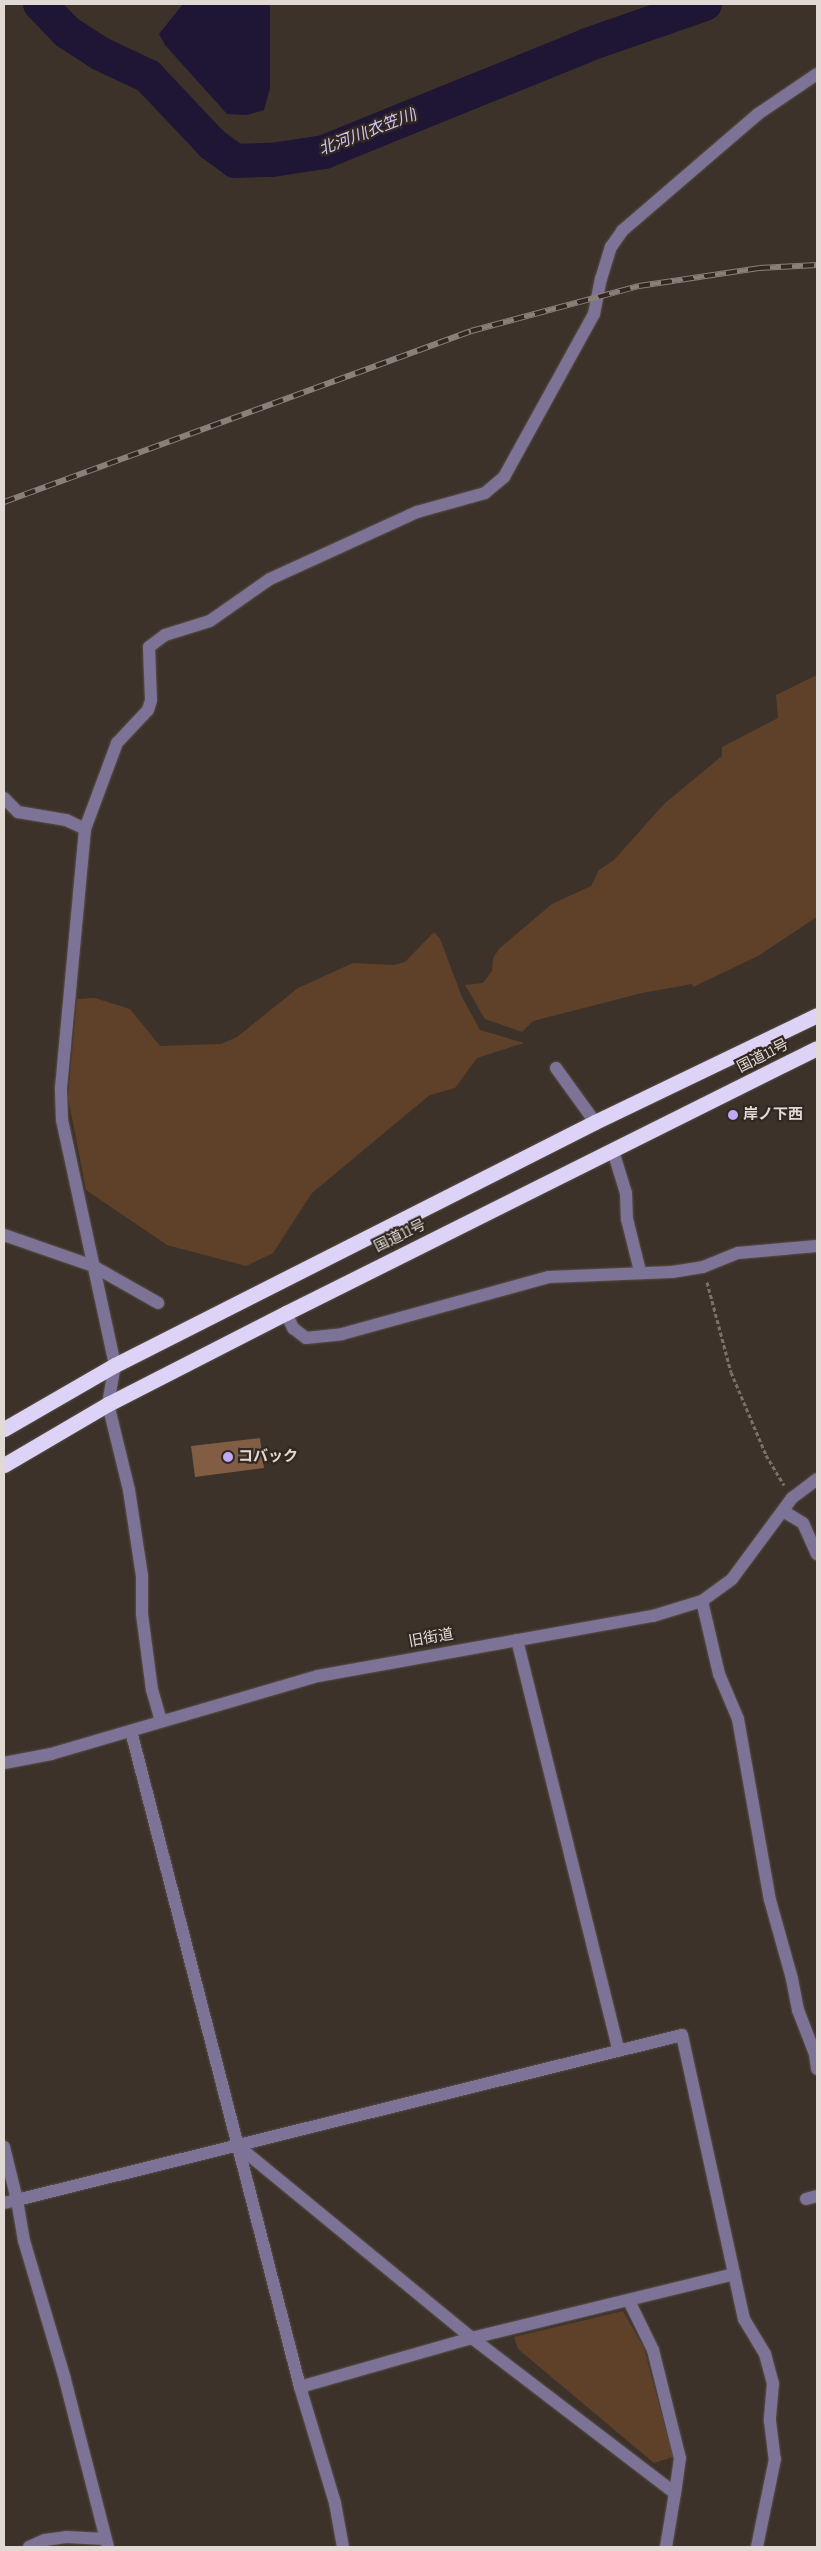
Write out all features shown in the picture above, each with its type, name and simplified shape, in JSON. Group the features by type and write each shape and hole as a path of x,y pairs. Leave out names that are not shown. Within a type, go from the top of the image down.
{"highway":[{"name":"国道11号","path":"4,1429 115,1365 595,1122 817,1015"},
{"name":"国道11号","path":"4,1464 108,1404 817,1048"}],"street":[{"path":"161,1721 152,1690 142,1614 142,1576 129,1490 108,1404 115,1365 62,1120 61,1088 86,829 117,743 148,710 151,700 149,647 165,635 210,621 270,580 418,512 485,493 504,477 594,314 601,279 612,247 622,231 758,114 817,74"},
{"path":"4,798 18,812 66,820 86,829"},
{"path":"556,1068 595,1122"},
{"path":"613,1151 626,1193 627,1219 640,1271"},
{"path":"4,1235 93,1266 158,1303"},
{"path":"286,1313 293,1328 306,1338 342,1334 549,1277 640,1271 672,1272 703,1267 738,1253 817,1246"},
{"name":"旧街道","path":"4,1762 51,1754 318,1676 653,1616 702,1602 732,1579 792,1498 817,1478"},
{"path":"783,1511 803,1522 817,1554"},
{"path":"702,1602 718,1674 738,1720 770,1900 792,1978 798,2010 816,2054 817,2069"},
{"path":"517,1640 619,2051"},
{"path":"131,1731 300,2387 335,2503 343,2547"},
{"path":"4,2203 682,2035 744,2319 764,2354 773,2383 770,2420 775,2459 757,2547"},
{"path":"238,2146 472,2338 675,2492"},
{"path":"4,2147 17,2200 24,2241 65,2379 107,2543 66,2537 45,2540 29,2547"},
{"path":"300,2387 472,2338 734,2274"},
{"path":"629,2301 653,2350 680,2458 666,2547"}],"path":[{"path":"703,1267 731,1372 766,1455 792,1498"}],"shaded area":[{"path":"183,4 270,4 270,88 264,110 247,115 227,114 165,45 159,34"},
{"path":"817,675 817,917 758,956 693,987 692,984 642,993 533,1021 522,1032 485,1019 465,985 483,983 492,971 493,958 499,949 552,904 591,886 599,870 614,860 664,804 722,756 722,747 778,718 776,695"},
{"path":"434,932 440,939 462,997 480,1030 524,1043 477,1058 455,1088 430,1095 312,1193 273,1253 246,1266 167,1245 86,1190 68,1097 77,999 95,998 130,1009 160,1046 221,1044 237,1037 298,988 353,963 394,965 405,962"},
{"path":"623,2311 644,2348 673,2457 654,2463 518,2349 514,2337"}],"building":[{"name":"コバック","path":"260,1438 264,1468 195,1477 191,1446"}],"waterway":[{"name":"北河川(衣笠川)","path":"40,4 67,32 101,54 148,76 212,144 235,161 272,160 324,152 587,45 705,4"}],"railway":[{"path":"4,502 471,331 639,286 759,268 817,265"}],"place":[{"name":"岸ノ下西","path":"733,1115"},
{"name":"コバック","path":"228,1457"}]}
